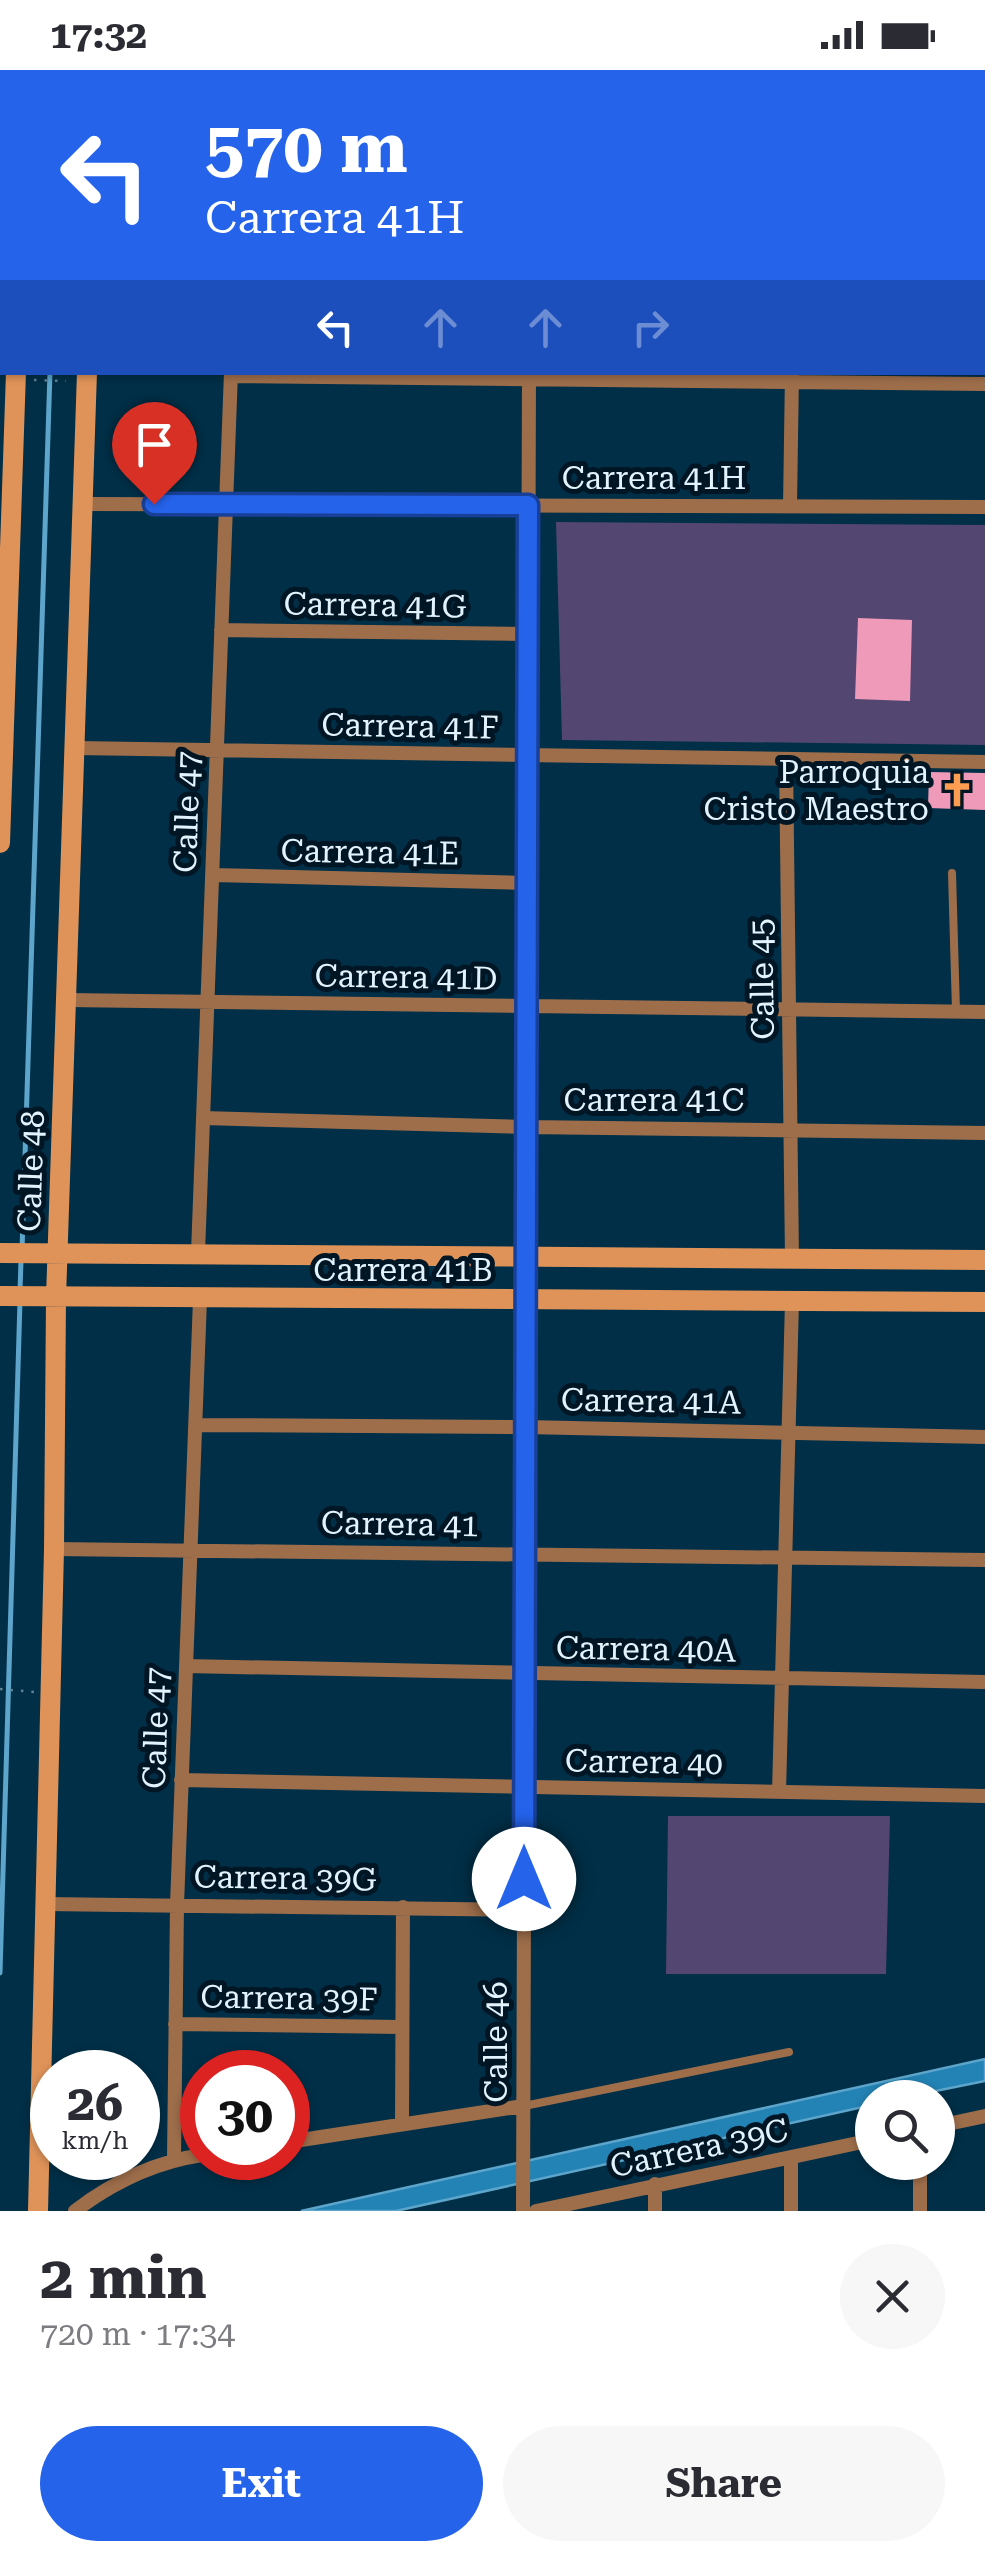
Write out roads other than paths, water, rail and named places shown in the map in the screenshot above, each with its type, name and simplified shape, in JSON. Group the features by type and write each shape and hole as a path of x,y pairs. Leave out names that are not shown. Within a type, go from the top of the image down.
{"street":[{"name":"Calle 47","path":"198,1254 231,375"},
{"path":"380,375 792,377 985,384"},
{"path":"0,844 5,526 24,376"},
{"name":"Calle 46","path":"523,2211 529,376"},
{"name":"Calle 48","path":"38,2211 54,1549 47,1298 67,1000 83,504 80,377"},
{"path":"790,506 792,377"},
{"name":"Carrera 41H","path":"83,504 985,507"},
{"name":"Carrera 41G","path":"222,630 528,634"},
{"name":"Carrera 41F","path":"75,748 985,762"},
{"name":"Calle 45","path":"786,759 792,1259"},
{"name":"Carrera 41E","path":"212,875 527,883"},
{"name":"Carrera 41D","path":"67,1000 985,1012"},
{"name":"Carrera 41C","path":"203,1118 985,1133"},
{"name":"Carrera 41B","path":"0,1253 985,1260"},
{"name":"Carrera 41B","path":"0,1296 985,1302"},
{"name":"Calle 47","path":"174,2159 177,1904 200,1299"},
{"path":"780,1792 792,1302"},
{"name":"Carrera 41A","path":"196,1425 985,1436"},
{"name":"Carrera 41","path":"54,1549 985,1560"},
{"name":"Carrera 40A","path":"186,1666 985,1682"},
{"name":"Carrera 40","path":"181,1780 985,1796"},
{"name":"Carrera 39G","path":"45,1904 524,1910"},
{"path":"402,2124 404,1907"},
{"name":"Carrera 39F","path":"176,2024 401,2027"},
{"path":"310,2139 523,2106"},
{"path":"955,2122 985,2116"},
{"name":"Carrera 39C","path":"536,2211 855,2144"},
{"path":"75,2211 108,2186 180,2158"},
{"path":"790,2211 791,2158"},
{"path":"920,2180 920,2211"},
{"path":"655,2184 655,2211"}],"lane":[{"path":"952,873 956,1011"},
{"path":"523,2106 789,2052"}],"water":[{"path":"985,2059 985,2081 955,2087 955,2080 890,2080"},
{"path":"855,2088 855,2109 396,2211 301,2211"}],"waterway":[{"path":"22,1250 50,375"},
{"path":"20,1290 21,1261"},
{"path":"0,1973 20,1301"}],"place":[{"name":"Parroquia Cristo Maestro","path":"957,790"}]}
